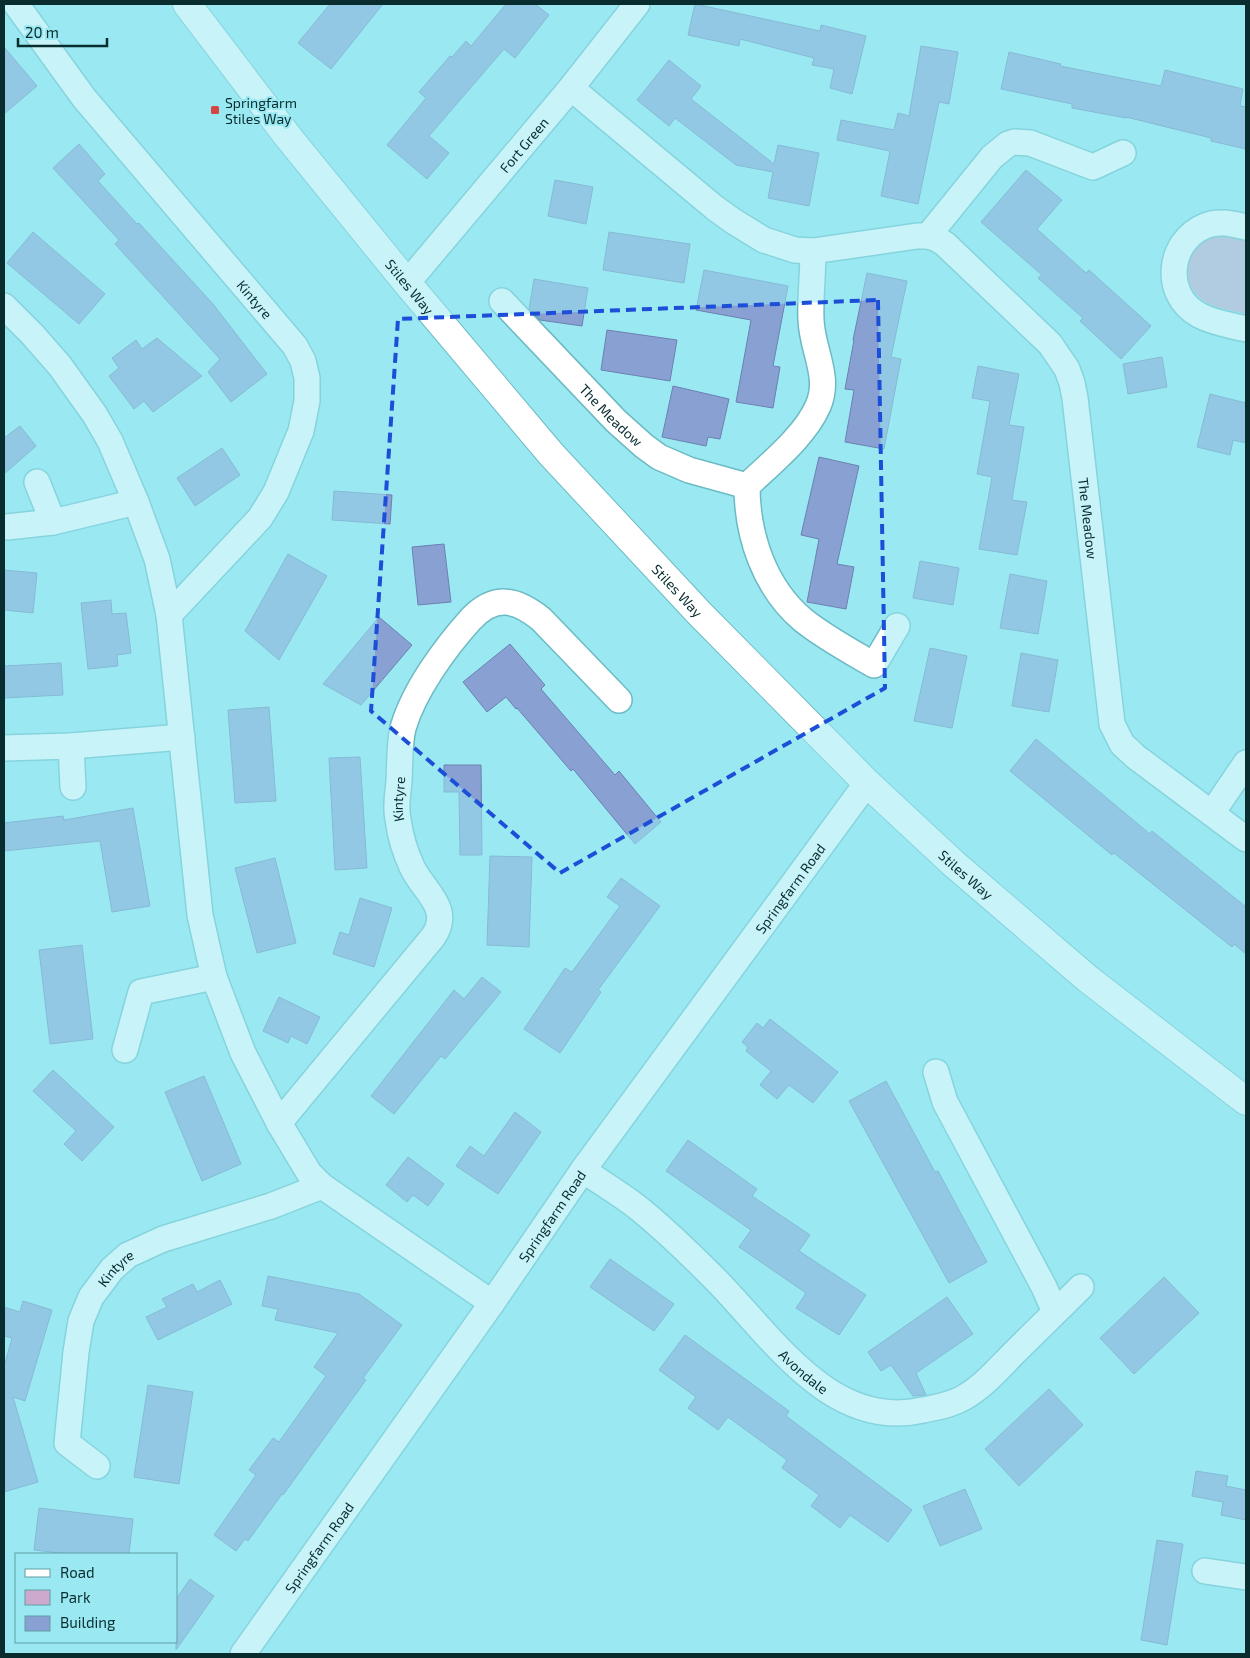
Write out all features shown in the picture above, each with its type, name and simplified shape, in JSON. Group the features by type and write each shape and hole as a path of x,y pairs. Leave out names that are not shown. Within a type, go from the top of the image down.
{"main road":[{"name":"Stiles Way","path":"187,4 289,138 407,283 551,454 700,614 867,783 954,864 1088,978 1246,1101"}],"street":[{"name":"Kintyre","path":"16,4 84,98 295,346 303,360 307,378 306,401 301,431 276,492 260,518 169,615"},
{"name":"Fort Green","path":"407,283 571,88 637,4"},
{"path":"571,88 733,221 771,243 795,250 813,252 917,236 928,236 992,157 1008,144 1014,142 1030,143 1093,167 1123,153"},
{"path":"1246,227 1218,223 1205,226 1192,234 1182,244 1175,258 1173,277 1181,298 1198,315 1246,329"},
{"name":"The Meadow","path":"928,236 937,238 973,269 1050,344 1068,370 1078,417 1112,724 1122,744 1136,757 1246,839"},
{"path":"813,252 811,322 823,372 819,405 799,434 747,486 747,506 750,524 767,574 784,601 802,619 819,632 874,666 897,626"},
{"name":"The Meadow","path":"502,302 616,421 644,446 659,457 689,470 747,486"},
{"path":"4,306 60,366 95,415 110,441 136,502 157,559 169,615 200,915 214,977 243,1053 279,1123 309,1173 322,1186 492,1303"},
{"path":"37,482 53,522"},
{"path":"7,527 53,522 136,502"},
{"name":"Kintyre","path":"279,1123 433,937 439,925 440,910 412,867 397,817 400,754 403,729 413,703 433,669 458,634 479,611 488,606 497,602 518,604 530,610 541,619 619,700"},
{"path":"4,748 70,746 182,737"},
{"path":"70,746 73,787"},
{"path":"1212,813 1246,764"},
{"name":"Springfarm Road","path":"243,1654 584,1170 867,783"},
{"path":"125,1050 141,992 214,977"},
{"path":"936,1072 945,1102 1044,1287 1055,1312"},
{"name":"Avondale","path":"584,1170 642,1211 710,1274 772,1342 816,1383 839,1398 864,1409 886,1414 911,1413 942,1406 963,1398 984,1384 1081,1287"},
{"name":"Kintyre","path":"97,1466 67,1443 78,1334 85,1309 98,1285 128,1255 163,1239 270,1206 322,1186"},
{"path":"1204,1571 1246,1577"}],"highlighted area":[{"path":"878,300 885,688 560,873 371,711 398,319"}],"green space":[{"path":"1210,233 1246,236 1246,314 1209,304 1202,300 1192,288 1187,274 1187,258 1191,248"}],"building":[{"path":"330,4 383,4 331,69 298,43"},
{"path":"506,4 535,4 549,15 515,58 504,49 429,136 449,153 427,179 387,145 426,98 419,92 450,56 452,57 466,41 471,46"},
{"path":"695,4 820,31 821,25 866,36 852,94 830,88 834,69 812,65 814,58 740,39 739,46 688,35"},
{"path":"921,46 958,52 949,104 939,102 918,204 881,196 890,151 837,140 841,120 894,130 898,113 909,116"},
{"path":"4,47 37,86 4,114"},
{"path":"1009,52 1061,64 1060,66 1161,86 1165,70 1243,89 1240,106 1246,107 1246,149 1211,141 1211,138 1126,117 1072,108 1072,104 1001,89"},
{"path":"669,60 701,86 691,99 774,164 778,145 819,153 809,206 768,198 773,172 736,165 675,118 669,126 637,100"},
{"path":"79,144 105,174 98,181 213,304 267,374 231,402 208,372 220,359 115,244 119,240 53,168"},
{"path":"1026,170 1062,200 1037,229 1086,273 1089,270 1151,326 1121,359 1080,321 1083,318 1038,278 1042,275 981,222"},
{"path":"555,180 593,187 586,224 548,216"},
{"path":"33,232 105,294 79,324 7,263"},
{"path":"609,232 690,244 684,283 603,270"},
{"path":"704,270 788,286 773,366 780,367 773,408 736,402 751,320 696,310"},
{"path":"867,273 907,281 891,357 901,359 884,449 845,442 854,390 845,389"},
{"path":"534,279 588,288 582,326 540,320 529,309"},
{"path":"607,330 677,340 670,381 601,370"},
{"path":"157,338 202,376 153,412 144,401 134,409 109,376 119,368 112,358 136,340 142,349"},
{"path":"1162,357 1167,387 1128,394 1123,364"},
{"path":"978,366 1019,374 1009,425 1024,427 1012,500 1027,502 1017,555 979,549 992,477 977,474 990,401 972,398"},
{"path":"673,386 729,399 720,439 708,437 706,446 662,437"},
{"path":"1210,394 1246,403 1246,443 1233,440 1230,455 1197,447"},
{"path":"20,426 36,446 4,474 4,438"},
{"path":"222,448 240,475 195,506 177,478"},
{"path":"819,457 859,466 837,564 854,567 846,609 807,602 819,539 801,535"},
{"path":"334,491 392,495 390,524 332,520"},
{"path":"444,544 451,602 418,605 412,547"},
{"path":"288,554 327,576 279,660 245,631"},
{"path":"920,561 959,568 953,605 913,598"},
{"path":"4,570 37,573 33,613 4,610"},
{"path":"1010,574 1047,581 1038,634 1000,628"},
{"path":"111,600 112,614 126,613 131,653 117,655 118,666 88,669 81,603"},
{"path":"379,617 412,645 361,705 323,684"},
{"path":"510,644 545,685 541,689 615,775 619,771 661,822 635,844 573,769 571,771 506,697 487,712 463,682"},
{"path":"930,648 967,656 952,728 914,721"},
{"path":"1021,653 1058,660 1049,712 1012,706"},
{"path":"61,663 63,695 4,698 4,666"},
{"path":"269,707 276,801 235,803 228,710"},
{"path":"1036,739 1150,834 1152,831 1246,907 1246,954 1234,944 1232,947 1114,853 1112,855 1010,771"},
{"path":"360,757 367,868 335,870 329,758"},
{"path":"444,765 481,765 482,855 460,855 459,792 444,792"},
{"path":"133,808 150,906 112,912 100,841 4,851 4,823 63,816 64,820"},
{"path":"490,856 532,857 529,947 487,945"},
{"path":"275,858 296,943 257,953 235,868"},
{"path":"621,878 660,906 598,990 601,992 560,1053 524,1029 565,968 572,972 620,906 607,897"},
{"path":"360,898 392,908 374,967 333,954 340,932 349,935"},
{"path":"82,945 93,1039 50,1044 39,950"},
{"path":"482,977 501,992 445,1059 441,1056 394,1114 371,1096 454,990 464,999"},
{"path":"279,997 320,1017 307,1044 291,1036 288,1043 263,1031"},
{"path":"770,1019 838,1072 813,1103 789,1085 777,1099 760,1085 771,1071 746,1051 748,1047 742,1042 757,1023 763,1028"},
{"path":"53,1070 114,1127 82,1161 64,1144 76,1131 33,1091"},
{"path":"204,1076 241,1164 202,1181 165,1092"},
{"path":"886,1081 935,1172 938,1171 987,1262 949,1283 849,1101"},
{"path":"515,1112 541,1132 498,1194 456,1166 470,1146 484,1156"},
{"path":"688,1140 757,1189 752,1196 810,1235 799,1251 866,1295 839,1335 796,1308 806,1293 739,1247 751,1230 666,1171"},
{"path":"408,1157 444,1184 428,1206 413,1195 407,1202 386,1185"},
{"path":"610,1259 674,1304 654,1331 590,1287"},
{"path":"268,1276 359,1294 402,1325 363,1378 366,1380 283,1495 248,1541 245,1539 236,1551 214,1535 256,1475 249,1470 273,1438 279,1442 326,1376 314,1367 338,1333 275,1320 278,1309 262,1306"},
{"path":"1164,1277 1199,1313 1134,1374 1100,1338"},
{"path":"220,1280 232,1304 158,1340 146,1317 167,1307 162,1299 193,1284 197,1292"},
{"path":"947,1297 973,1334 916,1373 926,1395 913,1396 891,1365 881,1371 868,1352"},
{"path":"23,1301 52,1310 25,1401 13,1397 38,1482 4,1492 4,1367 12,1338 4,1336 4,1307 20,1312"},
{"path":"685,1335 789,1411 786,1416 912,1510 888,1542 850,1515 840,1528 811,1506 819,1495 782,1468 787,1460 728,1417 718,1430 688,1408 696,1397 659,1370"},
{"path":"148,1385 193,1392 179,1484 134,1477"},
{"path":"1049,1389 1083,1425 1019,1486 985,1449"},
{"path":"1196,1471 1228,1476 1226,1486 1246,1490 1246,1520 1221,1515 1223,1502 1192,1496"},
{"path":"965,1489 982,1529 940,1546 923,1506"},
{"path":"39,1508 133,1519 129,1553 60,1553 34,1550"},
{"path":"1157,1540 1183,1544 1167,1645 1141,1640"},
{"path":"190,1579 214,1596 176,1650 176,1643 178,1643 178,1596"}],"place":[{"name":"Springfarm Stiles Way","path":"215,110"}]}
